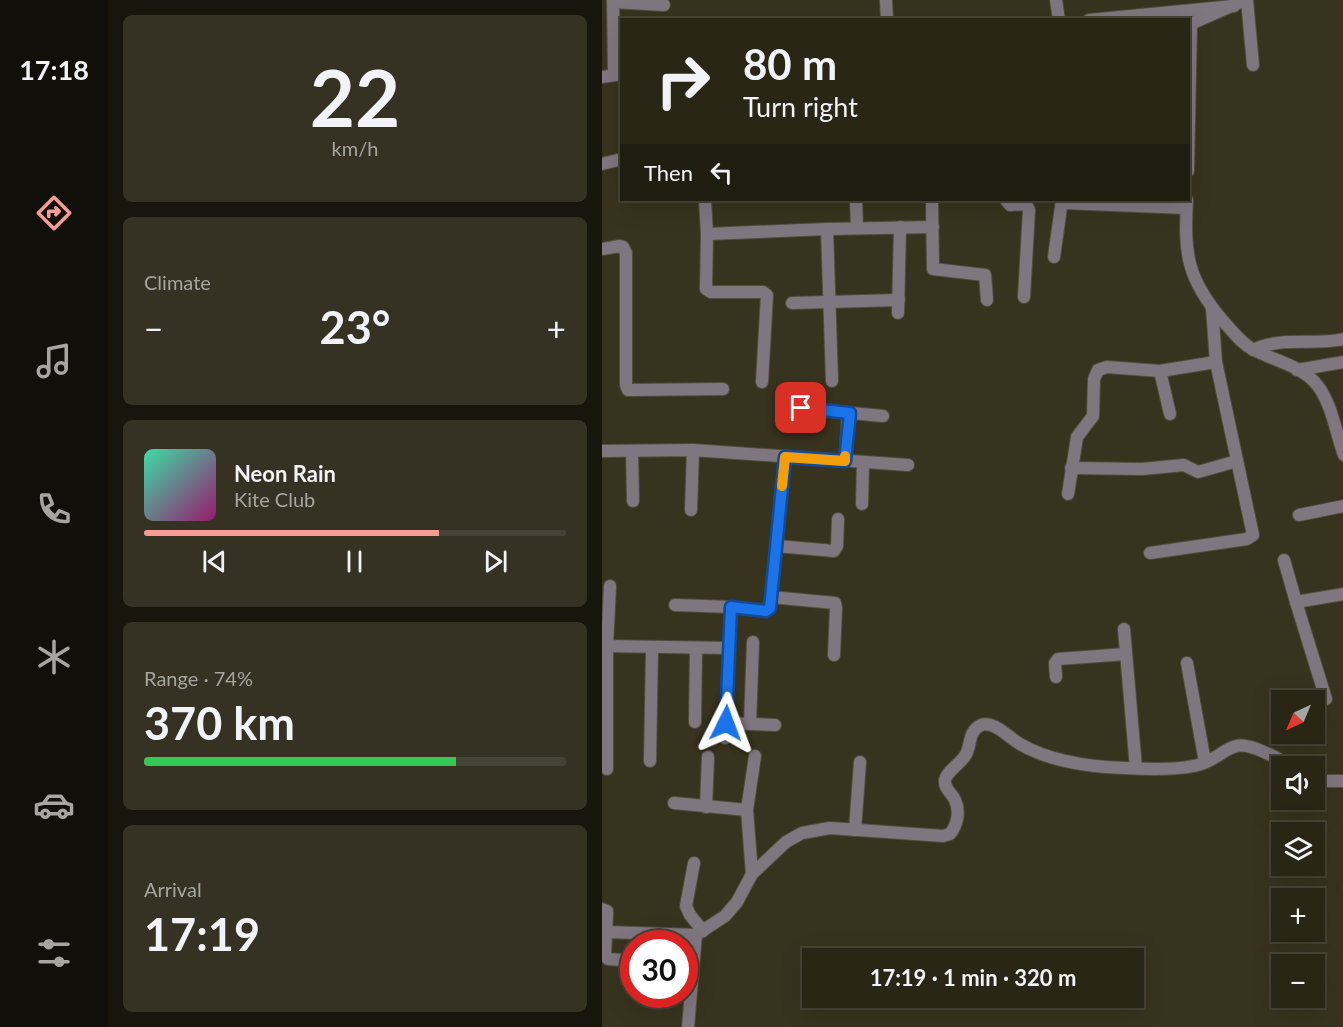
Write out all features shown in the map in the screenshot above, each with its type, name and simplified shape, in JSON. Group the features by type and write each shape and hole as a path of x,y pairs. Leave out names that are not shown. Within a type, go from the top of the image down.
{"street":[{"path":"886,0 887,18"},
{"path":"1056,0 1059,18"},
{"path":"613,75 613,1 664,5"},
{"path":"1107,18 1242,2"},
{"path":"1190,25 1242,2"},
{"path":"1242,2 1253,64"},
{"path":"602,164 620,160"},
{"path":"705,201 706,289 711,292 763,292 767,295 762,382"},
{"path":"856,201 857,228"},
{"path":"932,201 933,269 985,275 987,300"},
{"path":"1007,201 1010,205 1026,204 1029,210 1024,297"},
{"path":"1054,257 1063,201 1187,204 1188,260 1199,287 1212,308 1253,350 1297,370 1316,384 1323,394 1343,454"},
{"path":"792,303 830,302 898,306 900,227"},
{"path":"707,234 933,227"},
{"path":"827,229 832,381"},
{"path":"602,249 620,246 626,254 626,385 628,390 723,389"},
{"path":"1150,553 1250,538 1253,532 1216,362 1212,308"},
{"path":"1253,350 1268,343 1321,343 1343,339"},
{"path":"1068,495 1077,437 1093,416 1094,380 1098,370 1107,368 1160,371 1216,362"},
{"path":"1297,370 1343,362"},
{"path":"1160,371 1170,414"},
{"path":"801,408 883,416"},
{"path":"845,461 850,413"},
{"path":"691,510 693,450"},
{"path":"602,451 693,450 908,465"},
{"path":"632,451 633,501"},
{"path":"675,605 766,611 770,608 785,457"},
{"path":"1071,468 1142,469 1184,465 1198,472 1237,461"},
{"path":"862,504 863,462"},
{"path":"1299,515 1343,506"},
{"path":"777,546 834,551 837,546 838,519"},
{"path":"1284,560 1326,699"},
{"path":"607,769 604,646 606,600 610,586"},
{"path":"1296,602 1343,594"},
{"path":"771,597 835,603 834,655"},
{"path":"725,738 731,607"},
{"path":"1124,629 1136,768"},
{"path":"750,724 752,642"},
{"path":"604,646 729,648"},
{"path":"650,761 652,648"},
{"path":"695,722 696,649"},
{"path":"1056,677 1055,663 1058,659 1126,654"},
{"path":"1187,663 1205,762"},
{"path":"726,723 775,725"},
{"path":"606,932 699,933 725,916 737,902 752,874 793,837 812,830 830,828 943,836 950,834 957,820 957,809 955,799 946,788 946,776 967,754 970,736 981,725 994,726 1020,744 1041,754 1099,767 1195,766 1237,744 1272,756"},
{"path":"752,874 747,810 755,756"},
{"path":"706,807 708,757"},
{"path":"855,830 860,762"},
{"path":"1325,781 1343,781"},
{"path":"674,803 747,810"},
{"path":"688,1027 699,933 686,906 694,863"},
{"path":"602,909 607,915 605,957 620,960"}],"slow traffic":[{"path":"782,486 785,457 845,461 845,456"}],"route":[{"path":"726,723 731,607 766,611 770,608 785,457 845,461 850,413 801,408"}]}
